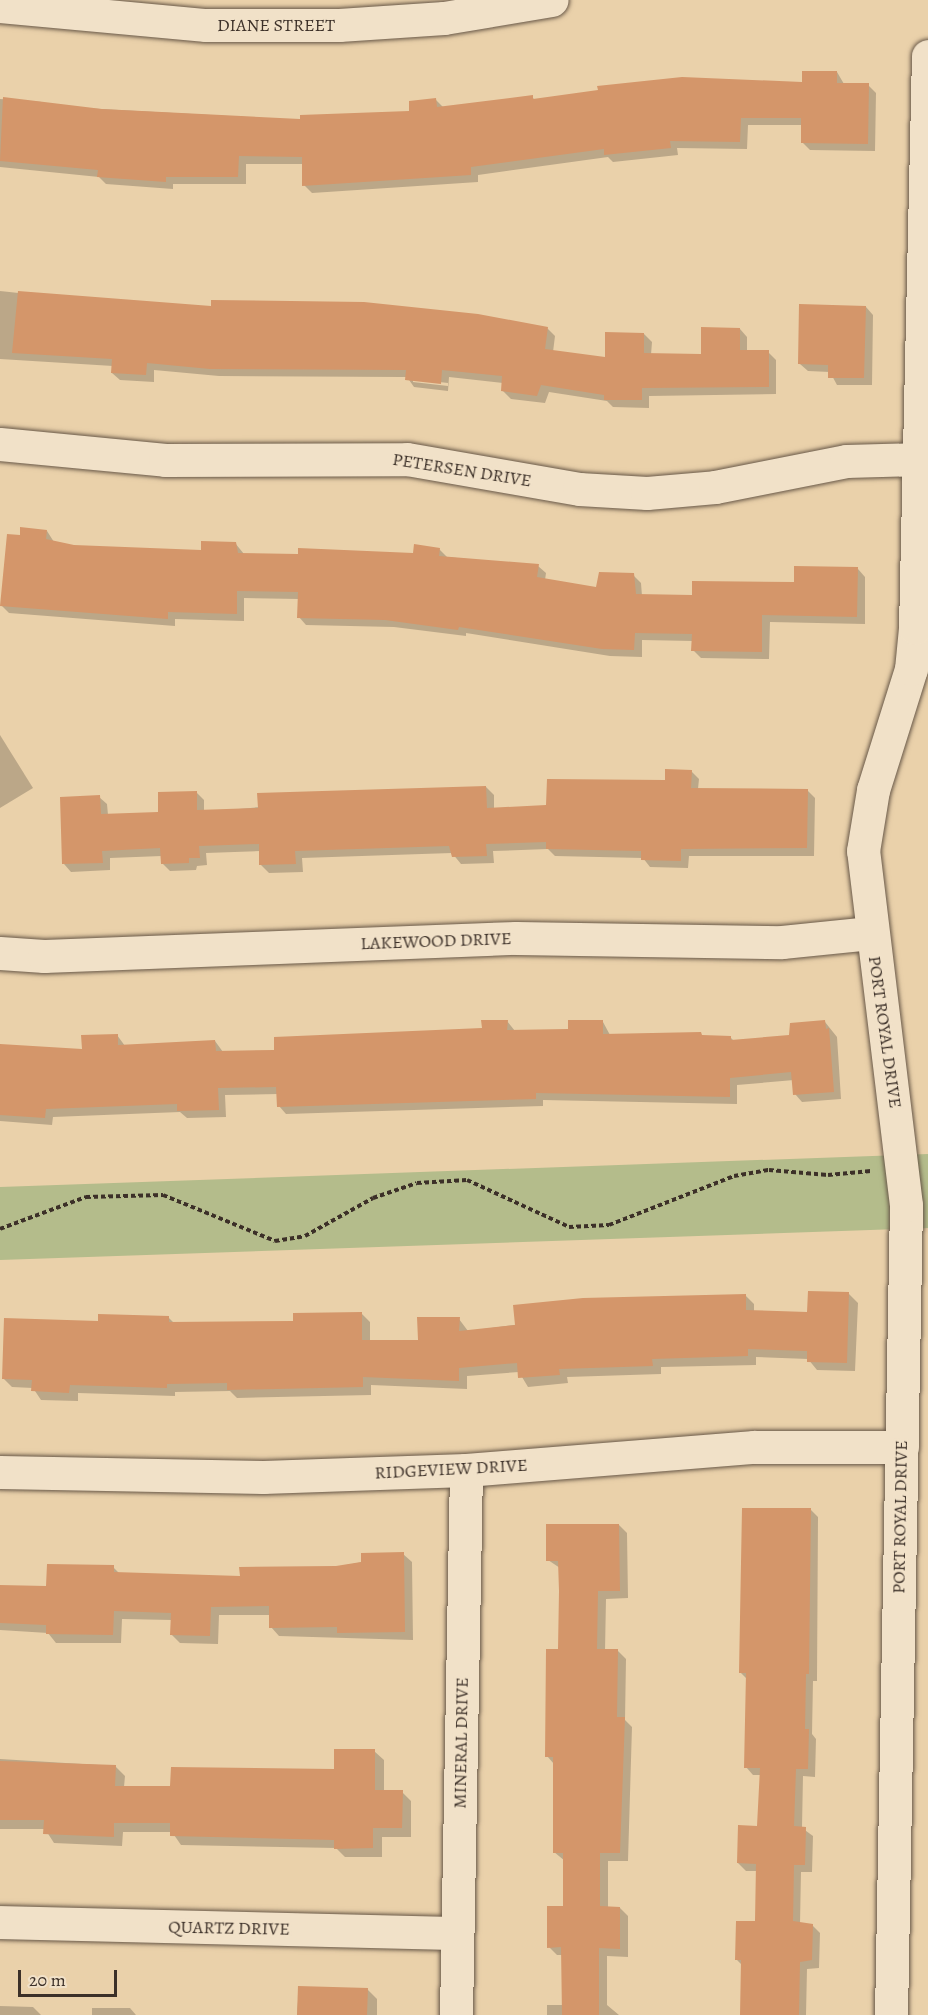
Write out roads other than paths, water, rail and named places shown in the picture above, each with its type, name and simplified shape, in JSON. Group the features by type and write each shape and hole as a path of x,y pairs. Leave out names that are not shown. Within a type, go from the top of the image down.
{"street":[{"name":"DIANE STREET","path":"0,6 206,26 339,25 444,18 551,0"},
{"name":"PORT ROYAL DRIVE","path":"891,2015 902,1447 903,1168 871,933 864,862 866,821 919,669 928,56"},
{"name":"PETERSEN DRIVE","path":"0,444 165,460 407,459 579,489 647,493 715,487 846,461 921,459"},
{"name":"LAKEWOOD DRIVE","path":"0,953 44,956 516,938 782,942 871,933"},
{"name":"RIDGEVIEW DRIVE","path":"0,1472 193,1478 466,1470 754,1447 902,1447"},
{"name":"MINERAL DRIVE","path":"456,2015 466,1470"},
{"name":"QUARTZ DRIVE","path":"0,1922 457,1933"}]}
